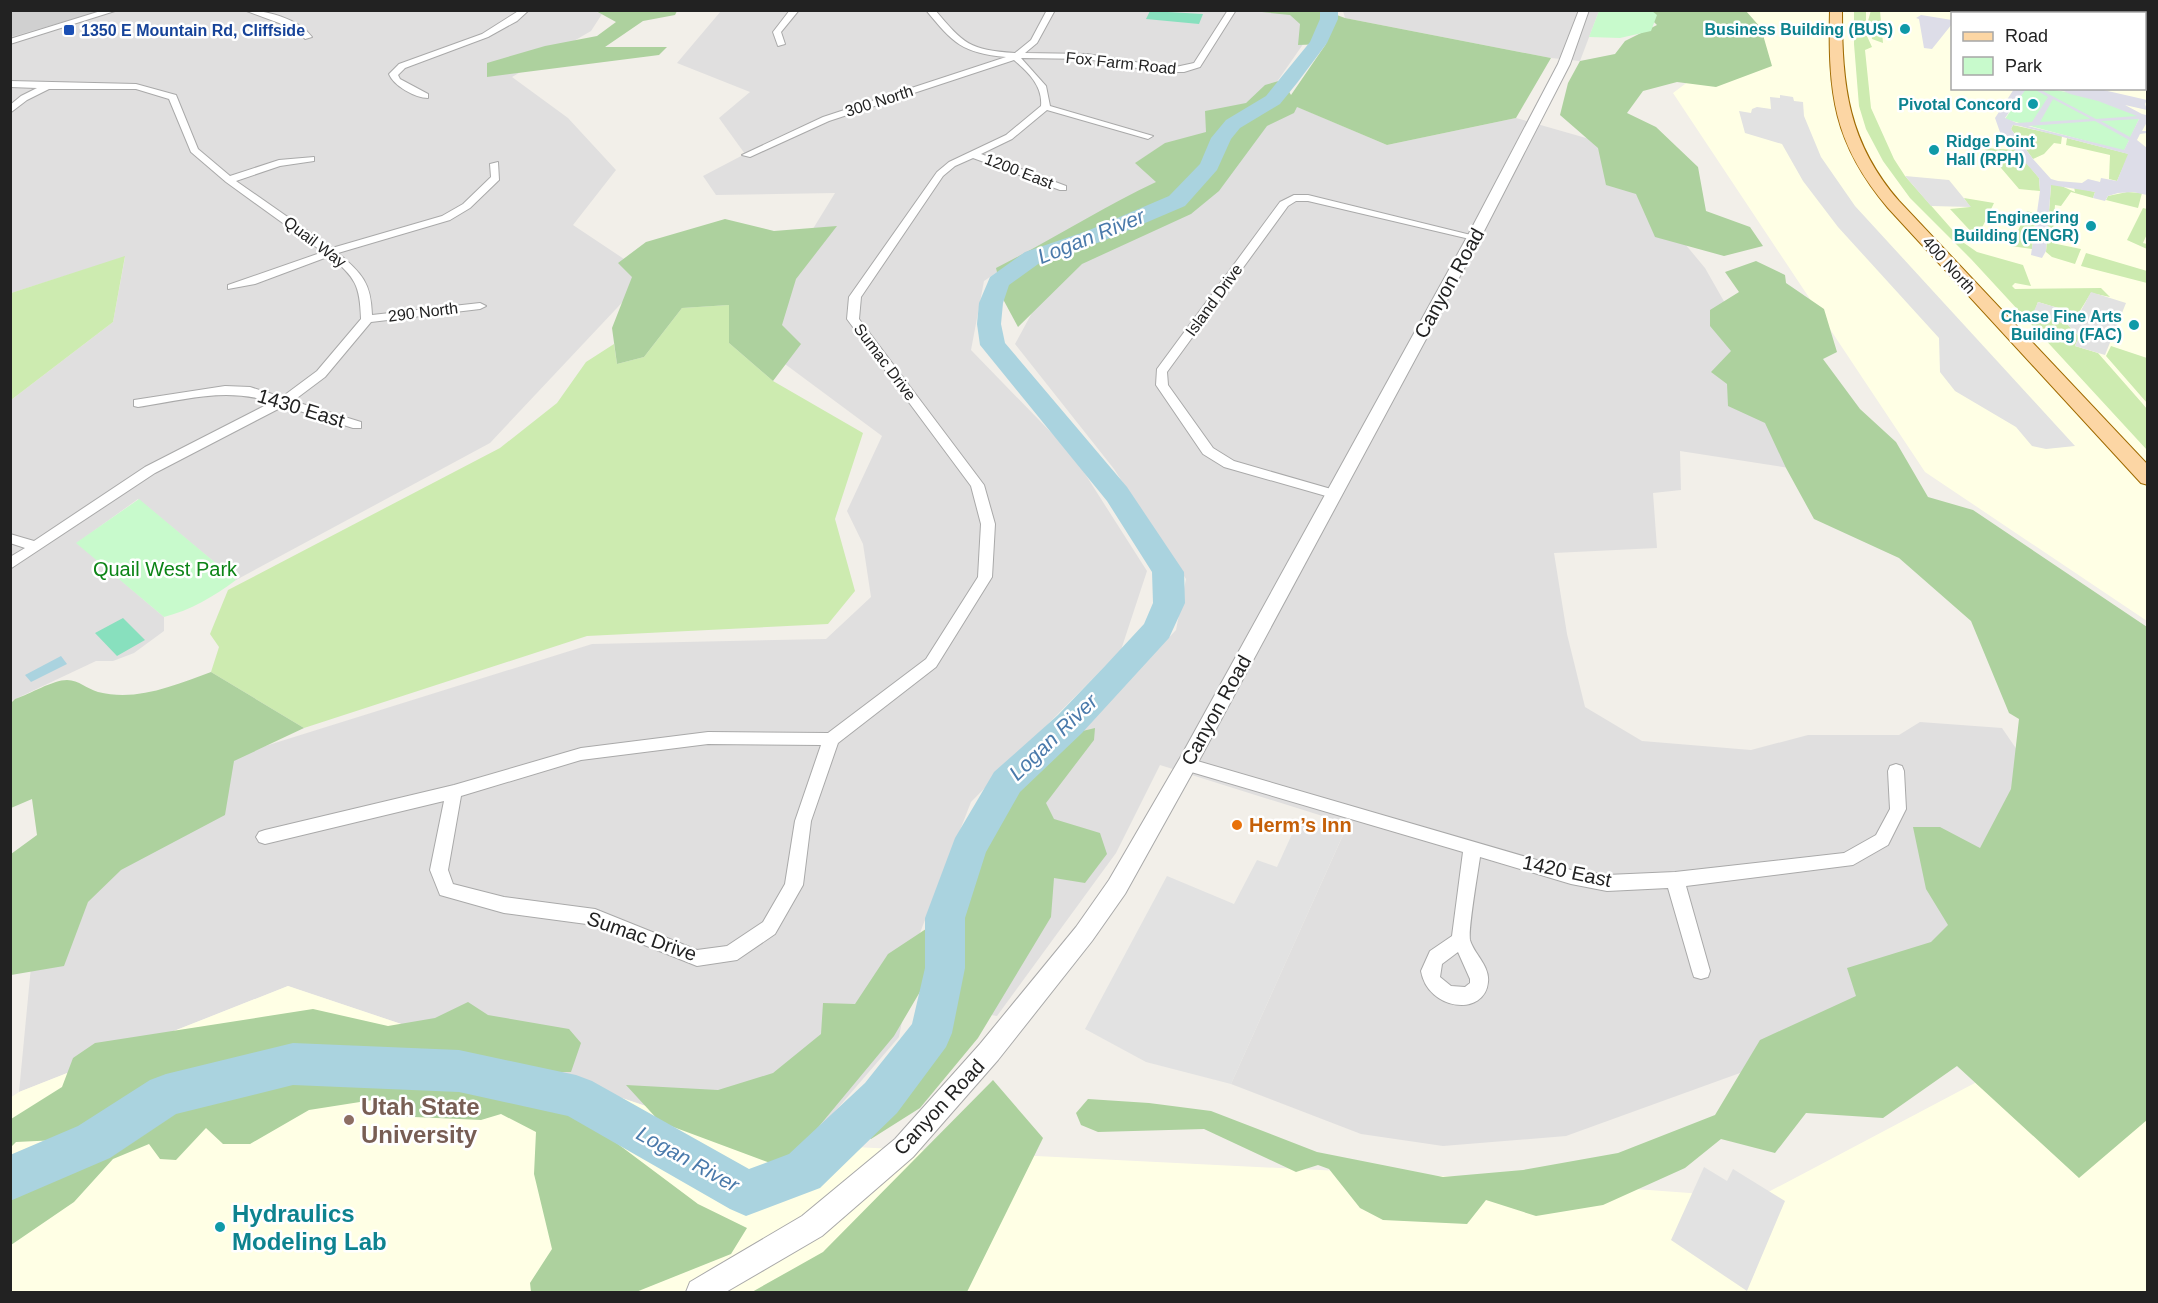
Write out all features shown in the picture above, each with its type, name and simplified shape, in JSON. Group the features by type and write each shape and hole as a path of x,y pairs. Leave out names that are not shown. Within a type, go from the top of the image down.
{"main road":[{"name":"400 North","path":"1836,10 1836,76 1849,134 1857,155 1881,188 1951,267 2148,478"}],"street":[{"path":"10,42 114,10"},
{"path":"248,10 301,28 308,37"},
{"path":"425,96 396,81 393,74 402,66 495,30 518,18 525,10"},
{"path":"781,44 777,32 795,10"},
{"path":"930,10 949,36 986,52 1015,57 1032,70 1047,100 1045,107 1148,136"},
{"path":"1015,57 1034,41 1051,10"},
{"name":"Fox Farm Road","path":"1015,57 1074,56 1115,60 1172,71 1188,69 1197,64 1232,10"},
{"name":"Canyon Road","path":"700,1293 812,1226 904,1148 989,1052 1084,934 1117,887 1187,764 1474,237 1564,64 1584,10"},
{"name":"300 North","path":"747,155 826,119 1015,57"},
{"name":"Quail Way","path":"10,74 23,78 29,84"},
{"name":"Quail Way","path":"10,84 45,87 133,85 158,89 173,97 194,150 229,180 332,253 357,275 366,298 367,319"},
{"path":"10,110 24,98 45,87"},
{"name":"Sumac Drive","path":"454,792 439,870 446,890 504,905 595,917 697,958 731,954 769,928 794,885 803,821 831,739 930,663 985,577 988,524 977,485 853,319 855,297 940,174 952,164 1009,137 1045,107"},
{"name":"1200 East","path":"975,155 1063,188"},
{"path":"229,180 279,163 311,159"},
{"path":"232,287 267,278 379,236 447,218 464,208 496,178 495,164"},
{"name":"Island Drive","path":"1333,494 1229,464 1208,451 1162,385 1161,372 1284,204 1294,198 1308,198 1474,237"},
{"name":"290 North","path":"367,319 480,306"},
{"path":"10,564 150,470 284,401 321,374 367,319"},
{"name":"1430 East","path":"138,403 225,390 250,391 357,425"},
{"path":"10,538 35,546"},
{"path":"265,837 454,792 581,754 708,738 831,739"},
{"name":"1420 East","path":"1187,764 1571,877 1607,883 1675,880 1847,860 1882,840 1898,809 1896,771"},
{"path":"1461,940 1472,848"},
{"path":"1675,880 1701,970"}],"shaded area":[{"path":"11,10 101,10 101,11 11,37"},
{"path":"101,10 604,11 591,31 512,77 568,118 616,170 573,225 648,275 490,443 236,580 138,499 77,543 164,617 164,631 134,653 113,661 96,661 11,701 11,400 113,322 125,257 11,293 10,37"},
{"path":"721,11 1319,11 1322,17 1265,99 1194,171 1024,254 984,281 971,350 1073,455 1147,571 1121,650 971,802 918,938 899,1037 807,1144 753,1142 288,986 19,1092 37,904 147,783 592,644 826,639 871,597 863,544 847,511 882,436 747,336 835,193 716,195 703,176 745,154 719,118 750,92 677,63"},
{"path":"1343,11 1599,11 1580,61 1551,58 1345,18"},
{"path":"1728,11 2147,11 2147,621 1925,472 1673,93 1736,46"},
{"path":"1921,15 1951,20 1951,25 1932,49 1924,48 1919,19 1916,18"},
{"path":"2013,90 2025,90 2005,118 2017,123 2032,122 2048,97 2036,90 2041,90 2096,119 2137,116 2098,101 2054,90 2071,94 2061,90 2103,90 2147,100 2145,104 2147,110 2125,105 2142,114 2146,115 2147,112 2147,122 2142,131 2147,131 2147,133 2140,134 2137,140 2147,148 2147,195 2133,192 2118,193 2108,196 2105,201 2093,198 2095,192 2051,185 2046,251 2042,258 2031,255 2040,191 2039,178 2001,135 1995,118","holes":["2053,99 2090,119 2040,122","2139,119 2130,137 2101,121","2095,121 2129,140 2124,150 2028,126","2013,125 2020,126 2128,154 2117,181 2101,178 2100,182 2088,179 2082,183 2058,181 2051,179 2033,159 2011,129"]},
{"path":"1780,95 1793,97 1794,101 1803,102 1804,116 1821,157 1855,206 2075,446 2046,449 2032,446 2016,427 1955,391 1940,372 1939,338 1838,227 1803,181 1782,144 1745,133 1739,111 1751,113 1752,109 1757,107 1771,109 1770,97 1780,98"},
{"path":"1286,102 1387,145 1516,118 1621,148 1661,215 1705,268 1822,473 1680,451 1681,490 1653,493 1657,548 1554,553 1567,634 1585,707 1642,741 1751,750 1808,735 1899,735 1920,722 2002,728 2052,801 1870,1026 1566,1136 1443,1146 1361,1134 1231,1084 1348,824 1160,765 1116,853 997,1016 954,1009 1025,789 1176,630 1186,579 1114,469 1015,344 1053,274"},
{"path":"1905,176 1949,180 1971,207 1931,206"},
{"path":"2091,292 2126,303 2105,355 2075,346 2079,336 2068,325 2033,313 2038,302 2079,314"},
{"path":"1298,821 1343,835 1231,1084 1146,1062 1085,1029 1167,876 1234,904 1257,860 1277,867"},
{"name":"Utah State University","path":"288,986 753,1142 1501,1179 1757,1198 2147,992 2147,1292 11,1292 10,1098 19,1092"},
{"path":"1704,1167 1727,1181 1733,1169 1785,1201 1747,1291 1671,1240"}],"green space":[{"path":"1871,10 1880,11 1883,43 1872,39 1868,21"},
{"path":"596,11 677,11 675,15 643,21 605,47 667,47 659,55 487,77 487,63 545,46 597,36 616,22"},
{"path":"1150,11 1203,14 1199,24 1146,19"},
{"path":"1252,11 1326,11 1345,18 1551,58 1516,118 1387,145 1297,107 1294,113 1267,126 1219,191 1191,214 1082,264 1018,327 1004,301 996,268 1156,182 1135,163 1165,143 1206,132 1205,111 1246,103 1265,85 1282,80 1291,95 1326,44 1298,45 1300,24 1290,15"},
{"path":"1599,11 1652,11 1657,15 1651,31 1620,38 1589,37"},
{"path":"1643,11 1746,11 1761,28 1772,66 1716,87 1677,82 1643,91 1627,113 1656,127 1698,167 1706,211 1750,227 1763,246 1724,256 1655,237 1636,194 1606,185 1598,148 1560,115 1568,83 1580,61 1615,54 1625,41 1657,25"},
{"path":"1854,11 1866,11 1866,34 1872,47 1865,50 1871,108 1894,159 1905,176 1964,243 1977,252 2023,265 2031,286 2015,283 2012,286 2015,289 2101,288 2110,297 2091,293 2078,314 2038,302 2034,313 2068,325 2079,336 2075,346 2098,353 2147,409 2147,450 1971,259 1910,198 1883,161 1866,129 1859,106"},
{"path":"2025,90 2054,90 2084,96 2140,117 2124,151 2005,119"},
{"path":"2013,125 2062,136 2061,144 2054,143 2044,154 2033,159 2011,129"},
{"path":"2067,138 2129,154 2117,181 2109,179 2110,155 2066,145"},
{"path":"1984,148 2016,150 2039,178 2040,191 2019,189"},
{"path":"2051,185 2059,185 2075,192 2074,187 2095,192 2093,198 2071,192 2061,206 2055,205 2052,243 2081,249 2075,264 2052,257 2046,252"},
{"path":"2127,192 2142,193 2138,208 2106,200 2108,196"},
{"path":"1964,198 1994,203 1977,238 1950,209 1970,207"},
{"path":"2143,208 2147,209 2147,234 2143,243 2147,244 2147,249 2127,240"},
{"path":"2027,211 2036,214 2032,249 2011,246"},
{"path":"725,219 774,231 837,226 796,279 782,325 801,344 773,381 729,343 729,305 682,308 644,357 617,364 612,328 632,277 618,263 646,242"},
{"path":"2086,253 2147,271 2147,283 2081,266"},
{"path":"125,256 113,322 11,400 11,293"},
{"path":"1756,261 1785,275 1786,283 1824,309 1837,352 1823,359 1860,409 1896,442 1928,497 1973,510 2147,627 2147,1120 2079,1178 1957,1066 1883,1118 1806,1113 1775,1153 1721,1139 1685,1168 1603,1205 1536,1216 1486,1200 1467,1224 1383,1220 1360,1208 1329,1169 1318,1165 1296,1172 1204,1129 1098,1132 1081,1125 1076,1113 1088,1099 1149,1103 1211,1111 1317,1152 1443,1177 1523,1170 1618,1153 1715,1115 1760,1040 1856,996 1847,968 1931,942 1948,925 1926,889 1913,827 1940,827 1980,848 2011,789 2019,719 2009,713 1971,621 1899,558 1814,519 1765,423 1728,406 1727,384 1711,372 1731,351 1710,326 1710,310 1739,292 1725,272"},
{"path":"729,305 729,343 773,381 863,433 835,519 855,591 828,624 587,636 304,728 211,672 219,647 210,634 228,590 500,448 557,403 586,362 614,344 617,364 644,357 682,308"},
{"path":"2111,346 2147,358 2147,403 2106,356"},
{"name":"Quail West Park","path":"139,499 236,580 202,602 164,617 76,543"},
{"path":"123,618 145,640 117,656 95,633"},
{"path":"211,672 304,728 234,761 225,815 121,870 88,902 64,966 11,975 11,854 37,835 32,799 11,808 11,703 15,699 48,685 67,680 75,681 98,692 127,695 156,691"},
{"path":"1095,728 1094,740 1046,803 1054,819 1100,833 1107,854 1085,883 1054,878 1051,917 978,1038 920,1108 871,1139 861,1134 865,1121 898,1088 953,1016 934,987 924,985 894,1036 791,1160 773,1164 660,1122 626,1085 718,1090 773,1073 821,1034 823,1003 855,1004 888,954 935,923 955,931 971,876 1013,792 1066,735"},
{"path":"468,1002 488,1015 569,1029 581,1043 571,1072 511,1072 555,1097 698,1204 747,1228 731,1254 636,1292 531,1292 530,1283 552,1249 534,1174 536,1132 501,1114 481,1120 392,1116 379,1099 309,1110 250,1144 223,1144 206,1128 176,1160 160,1159 149,1144 113,1159 74,1202 11,1245 11,1184 127,1133 141,1119 129,1108 58,1140 16,1142 11,1147 11,1119 62,1087 73,1058 95,1043 313,1009 388,1026 435,1018"},
{"path":"993,1080 1043,1138 967,1292 752,1292 823,1252"}],"water":[{"path":"61,656 67,664 31,682 25,675"}],"waterway":[{"name":"Logan River","path":"10,1178 94,1142 166,1095 293,1064 459,1071 576,1096 746,1193 804,1172 881,1098 931,1033 945,968 945,918 968,849 1007,782 1070,724 1158,630 1169,603 1168,572 1117,494 1045,404 993,345 989,324 991,303 998,282 1033,257 1095,236 1177,201 1210,166 1221,138 1233,124 1273,100 1290,79 1318,43 1329,19 1329,10"}],"place":[{"name":"Business Building (BUS)","path":"1905,29"},
{"name":"1350 E Mountain Rd, Cliffside","path":"69,30"},
{"name":"Pivotal Concord","path":"2033,104"},
{"name":"Ridge Point Hall (RPH)","path":"1934,150"},
{"name":"Engineering Building (ENGR)","path":"2091,226"},
{"name":"Chase Fine Arts Building (FAC)","path":"2134,325"},
{"name":"Herm’s Inn","path":"1237,825"},
{"name":"Utah State University","path":"349,1120"},
{"name":"Hydraulics Modeling Lab","path":"220,1227"}]}
